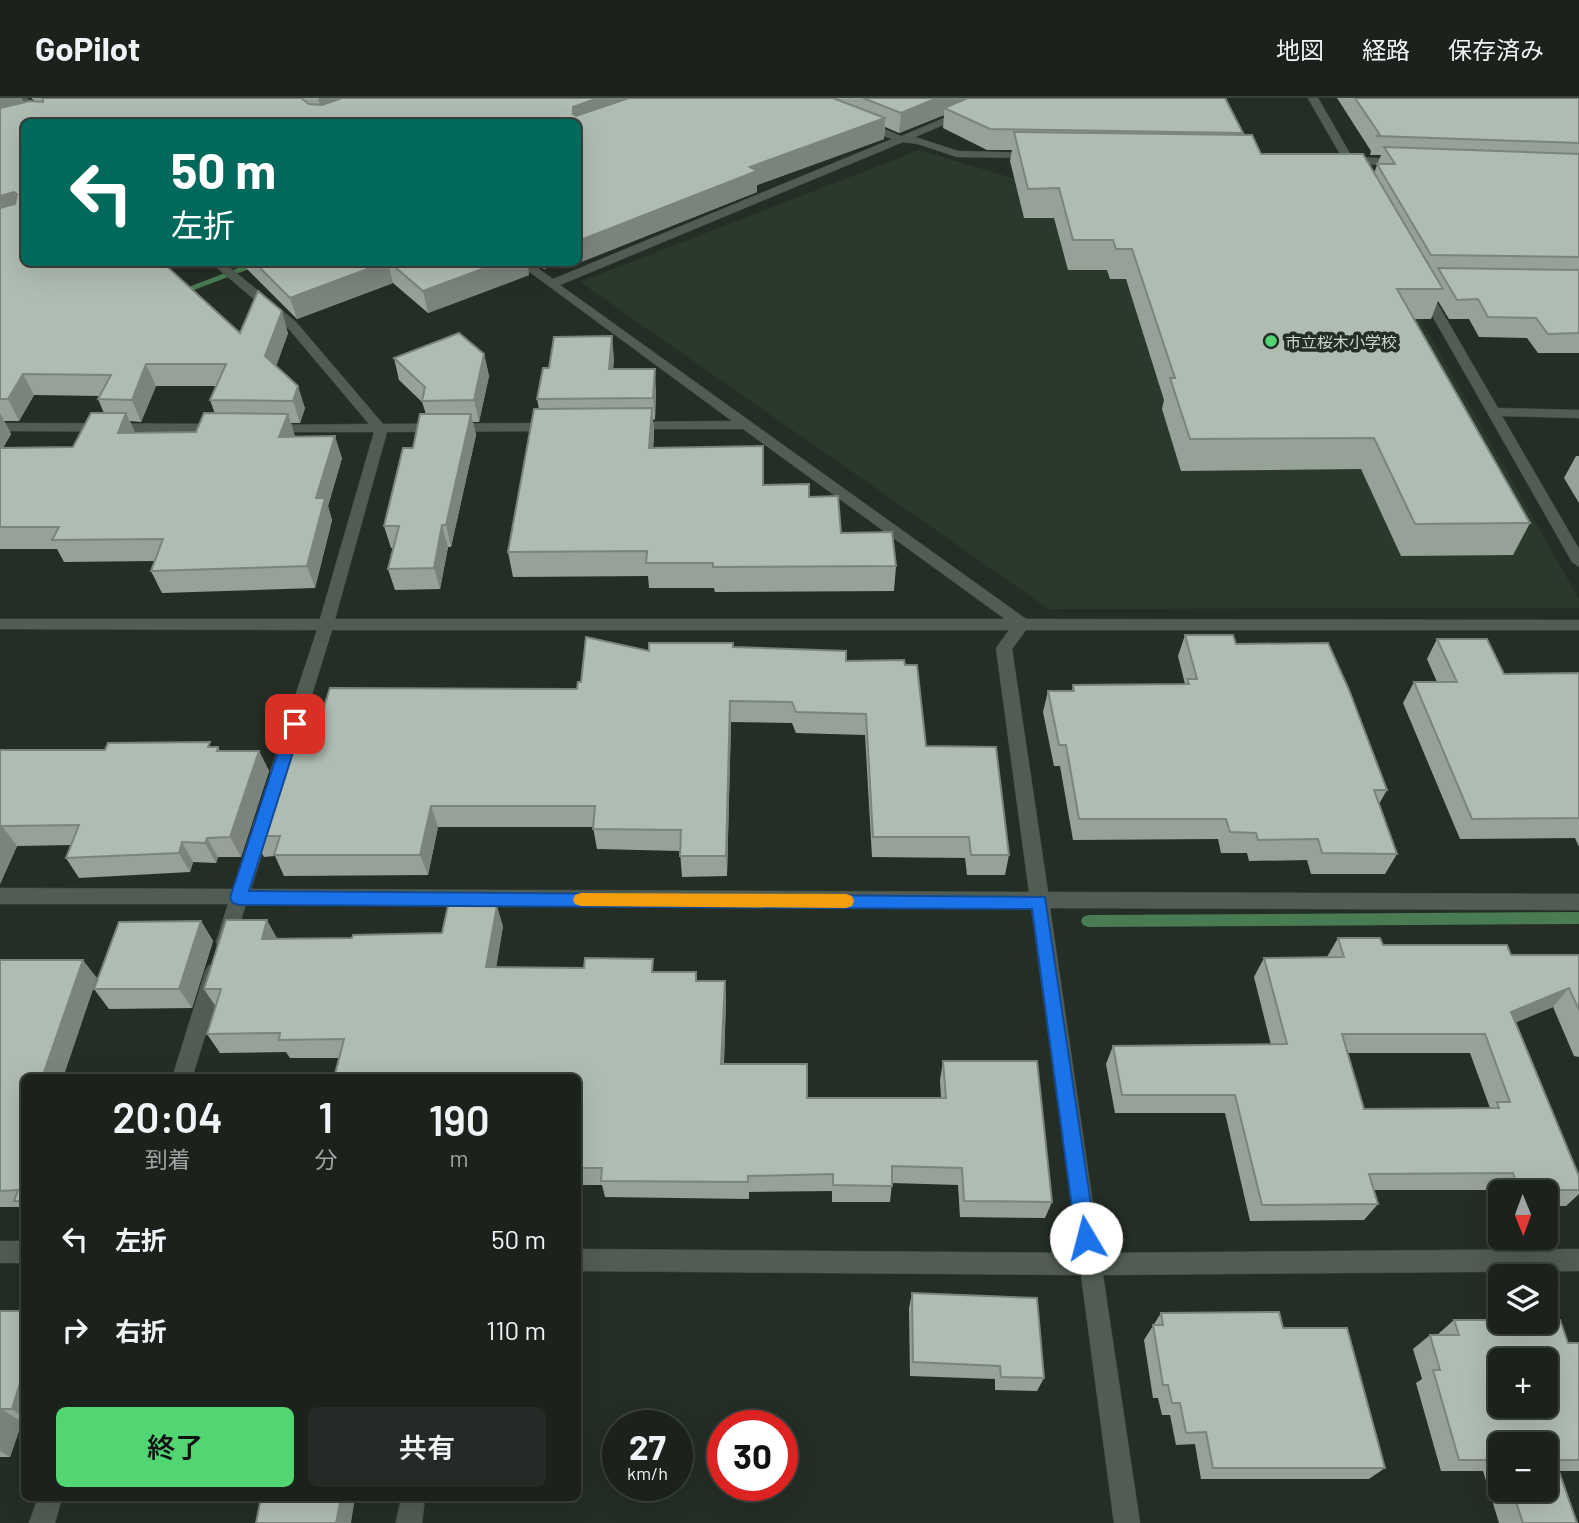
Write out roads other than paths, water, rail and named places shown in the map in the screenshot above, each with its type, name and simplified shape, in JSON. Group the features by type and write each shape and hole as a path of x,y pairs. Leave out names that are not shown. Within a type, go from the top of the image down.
{"street":[{"path":"21,98 35,115 44,119"},
{"path":"552,284 1001,98"},
{"path":"1313,98 1363,184"},
{"path":"35,115 52,110"},
{"path":"854,121 901,139 919,141 968,155 1050,156"},
{"path":"1335,160 1417,162"},
{"path":"220,266 292,325 381,429"},
{"path":"527,266 1022,624"},
{"path":"1432,281 1418,281 1579,562"},
{"path":"1494,412 1579,414"},
{"path":"610,427 745,425"},
{"path":"0,427 231,428"},
{"path":"258,429 570,427"},
{"path":"183,1074 327,625 381,429"},
{"path":"0,624 1579,625"},
{"path":"1022,624 1004,648 1127,1523"},
{"path":"0,896 1579,902"},
{"path":"0,1252 21,1252"},
{"path":"581,1261 1090,1264 1579,1260"},
{"path":"42,1523 49,1501"},
{"path":"409,1523 413,1501"}],"waterway":[{"path":"175,294 253,266"},
{"path":"1088,921 1579,918"}],"place":[{"name":"市立桜木小学校","path":"1271,341"}]}
